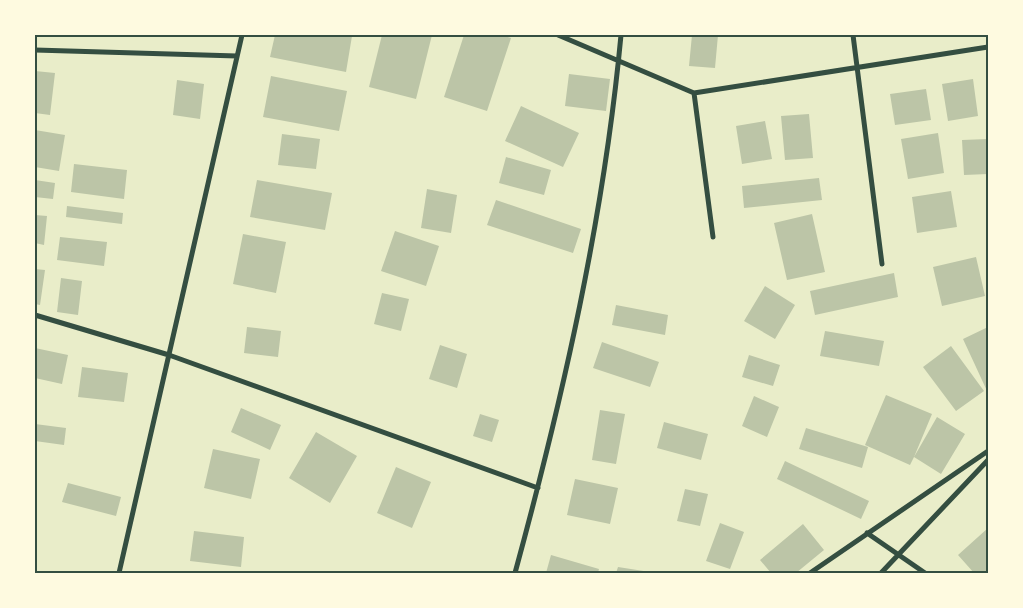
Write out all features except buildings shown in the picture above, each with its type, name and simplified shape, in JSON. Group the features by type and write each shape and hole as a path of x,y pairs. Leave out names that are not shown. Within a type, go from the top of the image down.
{"street":[{"path":"119,573 242,35"},
{"path":"558,35 694,93 988,47"},
{"path":"515,573 538,488 590,261 621,35"},
{"path":"853,35 882,264"},
{"path":"35,50 238,56"},
{"path":"694,93 714,237"},
{"path":"35,315 169,355 538,488"},
{"path":"810,573 988,451"},
{"path":"881,573 988,460"},
{"path":"868,533 924,573"}]}
